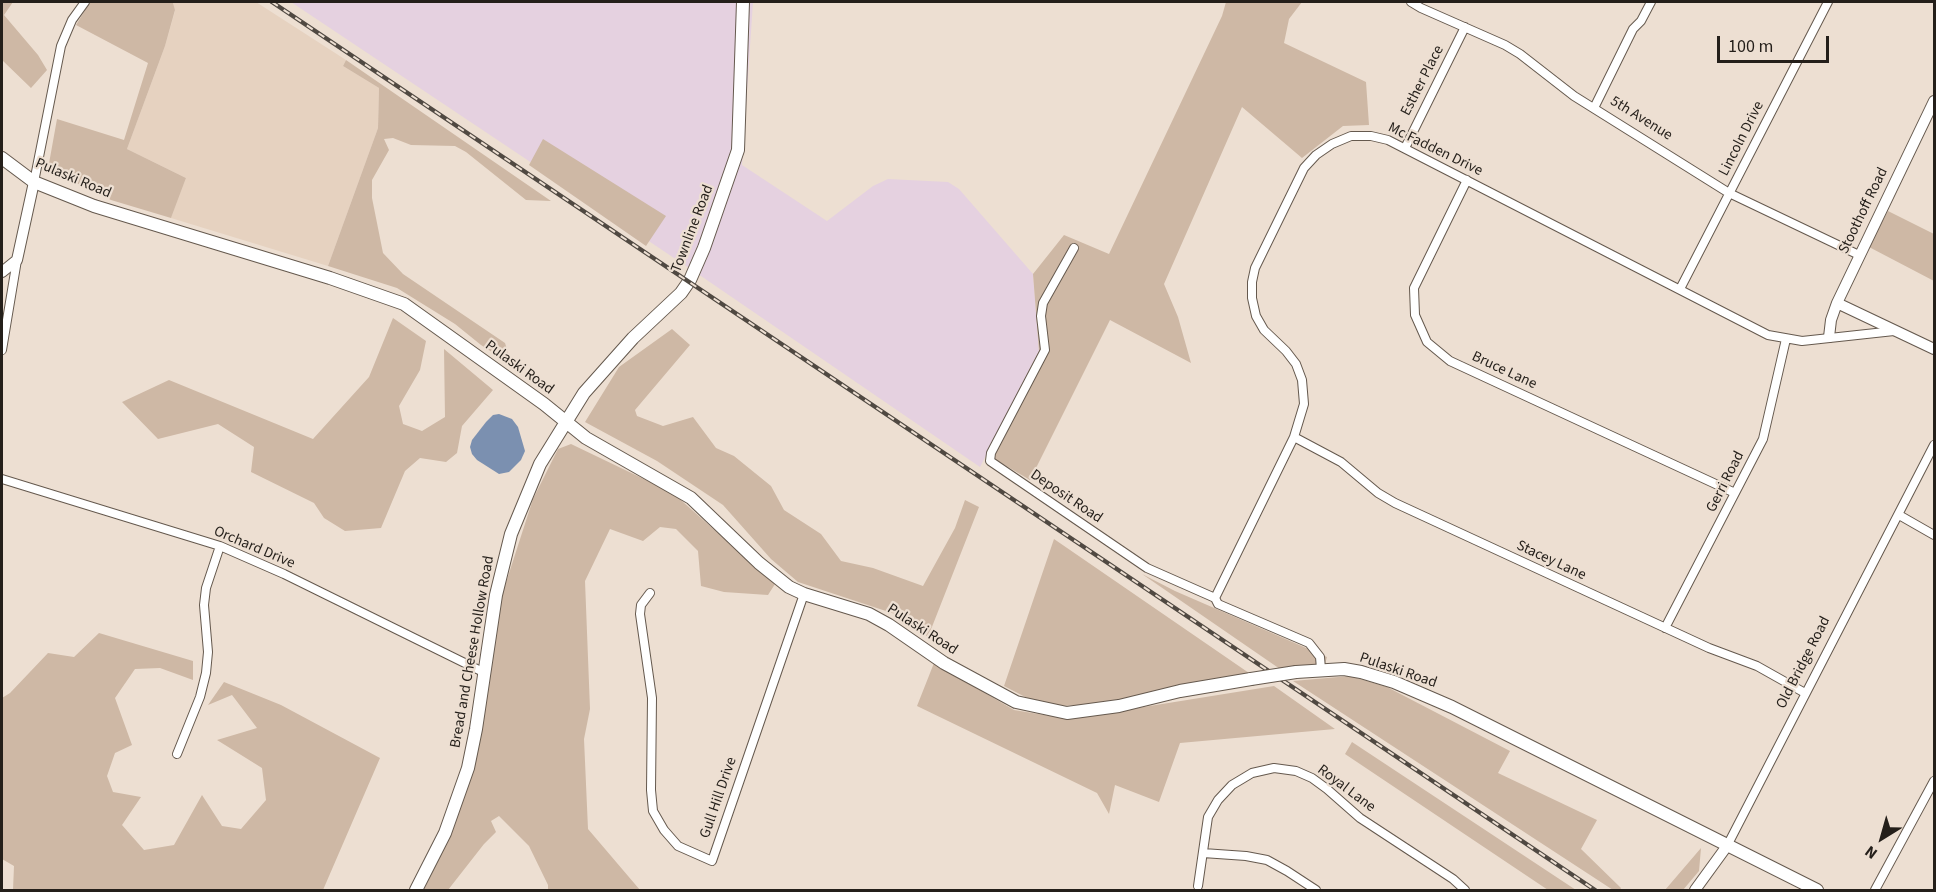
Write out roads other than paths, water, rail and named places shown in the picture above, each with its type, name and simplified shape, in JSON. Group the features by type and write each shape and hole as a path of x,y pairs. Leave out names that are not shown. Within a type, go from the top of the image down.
{"main road":[{"name":"Townline Road","path":"566,422 584,393 633,338 681,294 704,248 738,150 742,2"},
{"name":"Pulaski Road","path":"2,158 34,182 94,206 330,278 404,304 586,438 691,498 774,576 789,587 804,594 869,614 944,663 1016,702 1066,713 1119,706 1180,692 1296,672 1321,669 1361,672 1394,682 1442,703 1817,891"},
{"name":"Bread and Cheese Hollow Road","path":"416,891 445,833 468,768 476,729 495,595 511,534 540,464 566,422"}],"street":[{"path":"2,350 17,260 61,46 72,20 85,2"},
{"name":"5th Avenue","path":"1412,2 1520,54 1574,96 1729,193 1859,255"},
{"path":"1594,108 1633,29 1641,21 1651,2"},
{"name":"Lincoln Drive","path":"1680,289 1828,2"},
{"name":"Esther Place","path":"1405,148 1465,27"},
{"name":"Stoothoff Road","path":"1829,337 1831,320 1837,303 1935,101"},
{"name":"Mc Fadden Drive","path":"1215,598 1294,437 1304,404 1302,380 1296,364 1264,330 1256,316 1252,298 1255,268 1304,168 1316,155 1332,144 1351,136 1371,136 1388,140 1405,148 1768,334 1802,341 1898,331"},
{"name":"Bruce Lane","path":"1467,180 1414,288 1415,315 1427,342 1450,361 1735,493"},
{"name":"Deposit Road","path":"1074,249 1042,303 1044,350 991,453 990,461 1147,568 1215,598 1218,604 1309,643 1320,657 1321,669"},
{"path":"2,272 17,260"},
{"path":"1837,303 1935,349"},
{"name":"Gerri Road","path":"1665,627 1763,439 1786,339"},
{"name":"Stacey Lane","path":"1294,437 1341,462 1395,504 1709,648 1757,666 1805,693"},
{"name":"Old Bridge Road","path":"1695,891 1726,846 1935,445"},
{"name":"Orchard Drive","path":"2,479 220,546 284,574 483,672"},
{"path":"1899,515 1935,536"},
{"path":"177,754 207,673 208,652 204,605 206,588 220,546"},
{"name":"Gull Hill Drive","path":"650,593 641,605 639,614 652,698 653,811 664,830 678,846 712,861 804,594"},
{"name":"Royal Lane","path":"1198,886 1208,817 1218,800 1232,785 1252,772 1274,768 1296,771 1312,778 1360,818 1453,879 1465,891"},
{"path":"1875,891 1935,781"},
{"path":"1203,853 1267,860 1316,891"}],"water":[{"path":"499,414 512,419 518,427 525,451 521,460 509,472 499,474 477,460 470,447 472,440 486,422 493,415"}],"railway":[{"path":"272,2 1595,890"}]}
